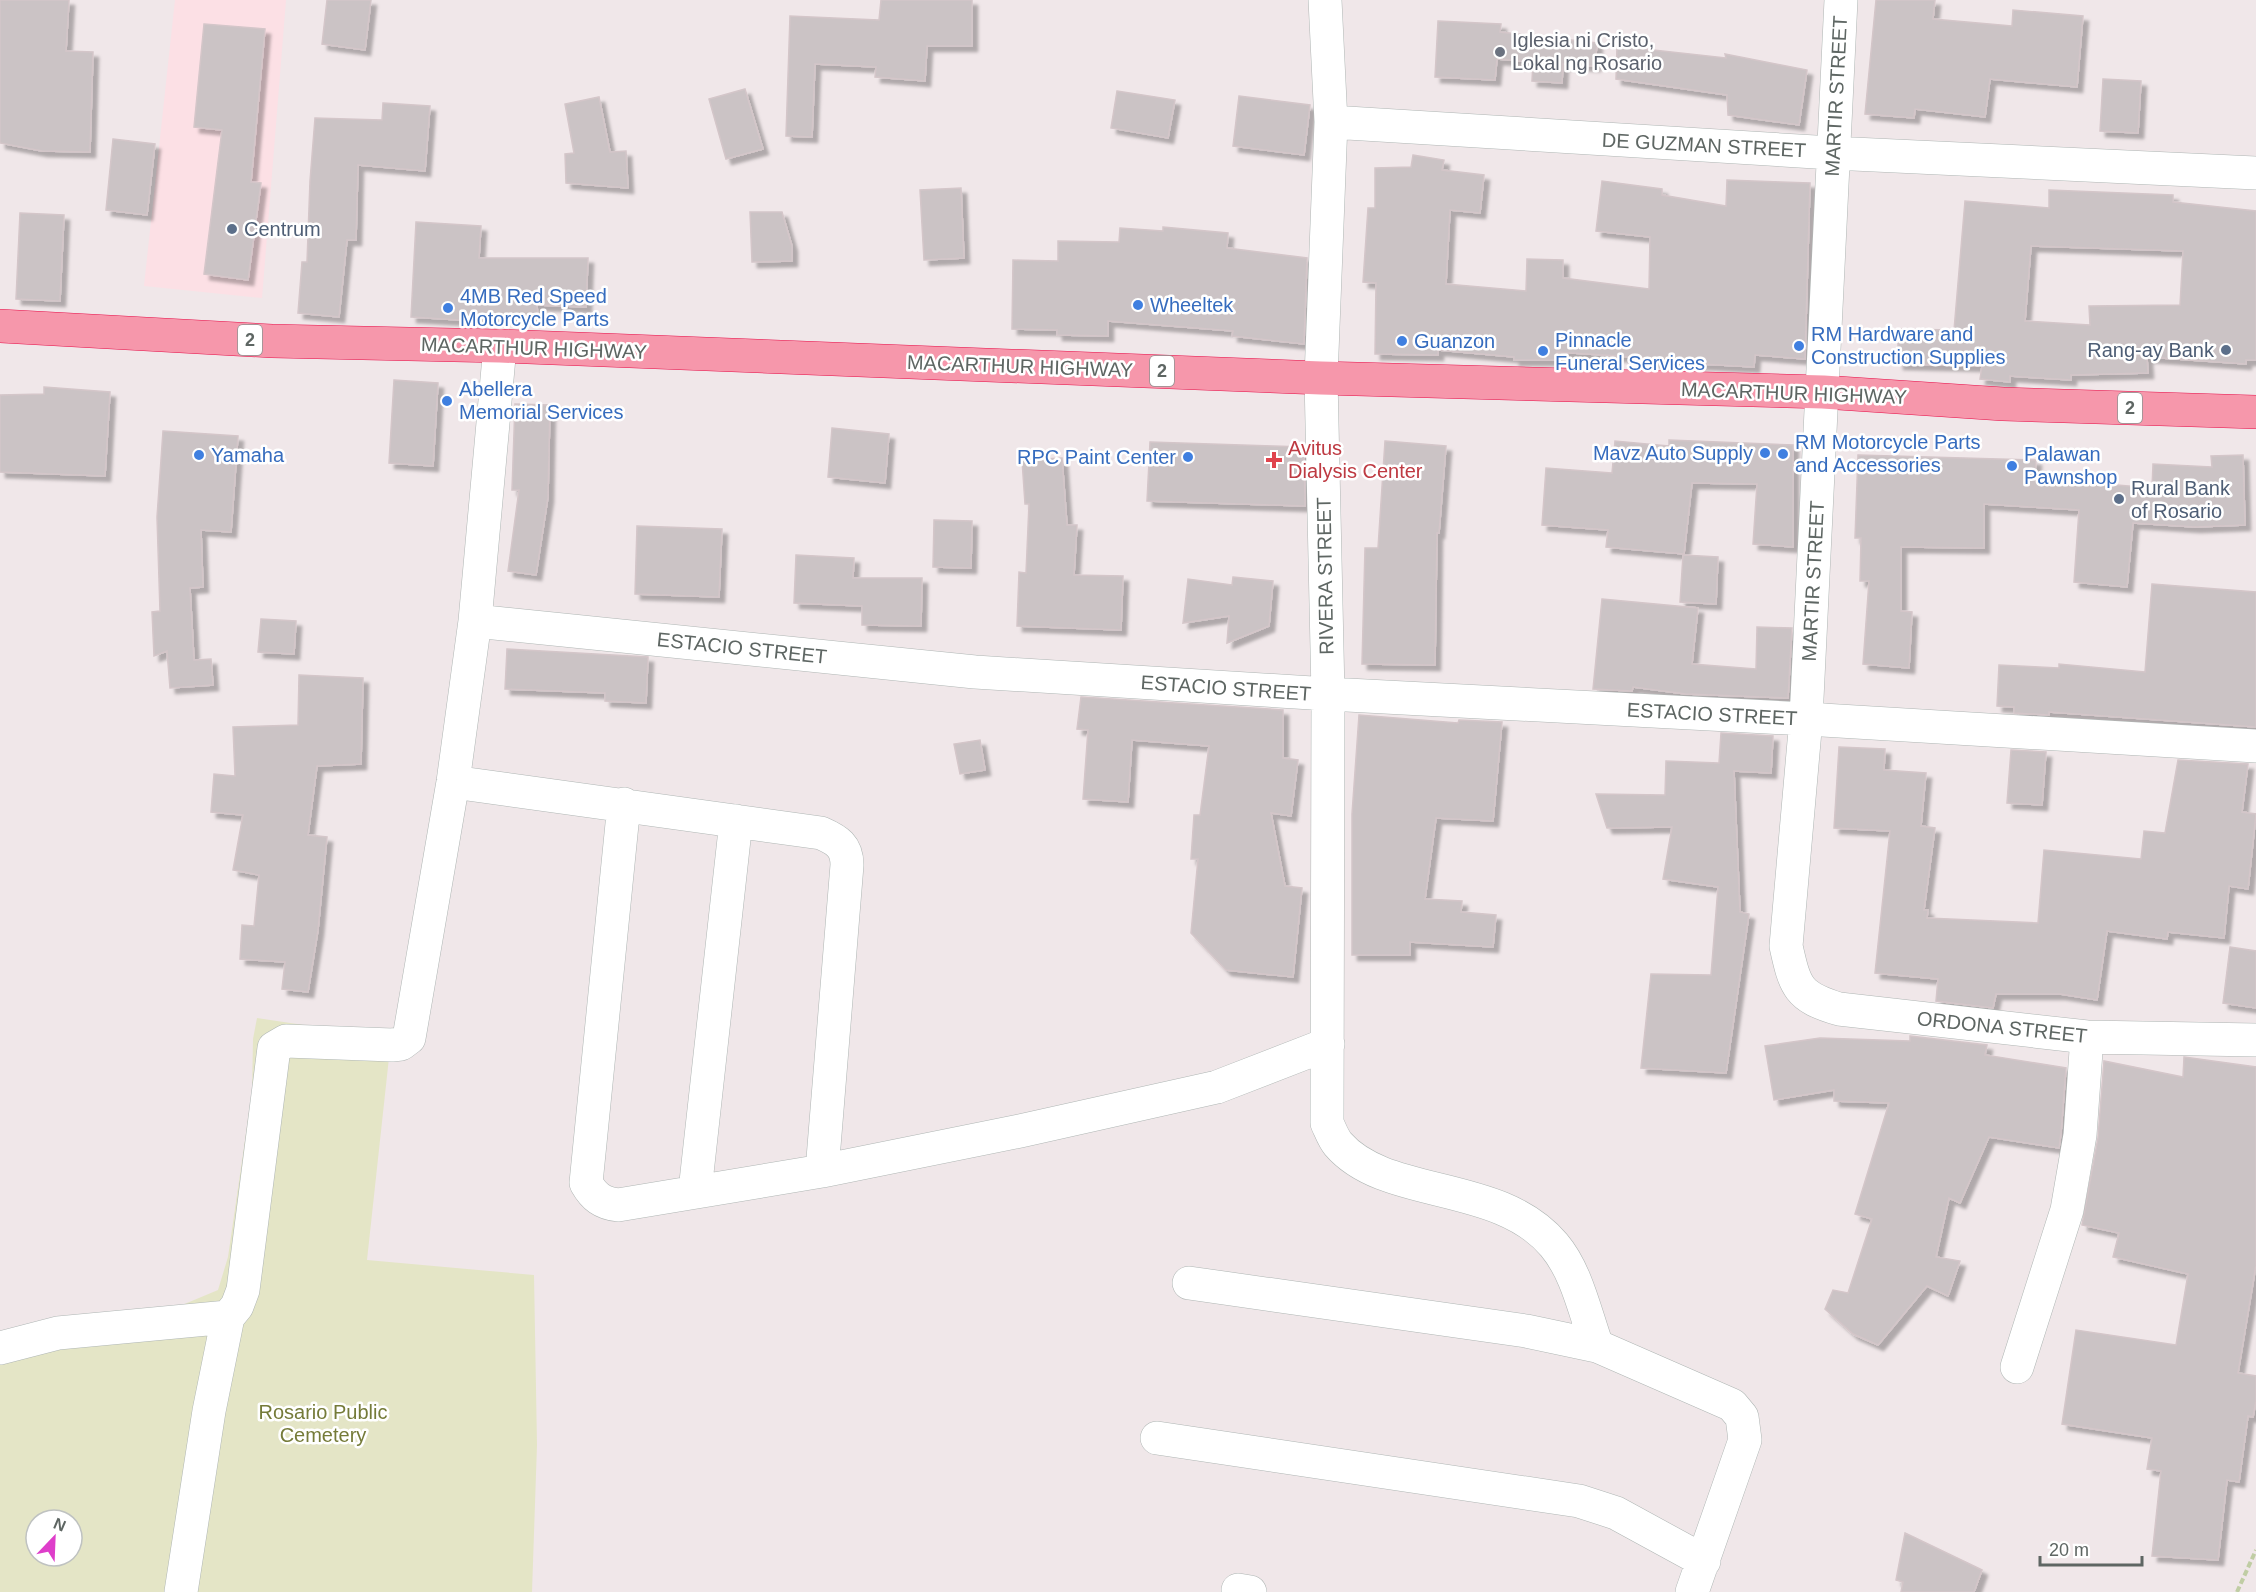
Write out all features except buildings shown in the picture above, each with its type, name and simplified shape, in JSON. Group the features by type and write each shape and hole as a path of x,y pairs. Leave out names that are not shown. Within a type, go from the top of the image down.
{"highway":[{"name":"MACARTHUR HIGHWAY","path":"0,326 272,341 500,346 1321,378 1823,392 2003,404 2256,412"}],"street":[{"name":"RIVERA STREET","path":"1325,0 1331,122 1321,378 1328,694 1327,1123 1337,1143 1365,1164 1389,1174 1502,1207 1531,1222 1567,1262 1597,1346"},
{"name":"MARTIR STREET","path":"1786,946 1806,719 1840,0"},
{"name":"DE GUZMAN STREET","path":"1331,122 1832,153 2256,173"},
{"path":"181,1592 209,1411 228,1317 237,1306 243,1290 271,1054 278,1043 286,1041 392,1045 401,1044 409,1038 453,782 475,621 500,346"},
{"name":"ESTACIO STREET","path":"475,621 975,672 2256,746"},
{"path":"453,782 821,833 836,839 847,856 822,1171"},
{"path":"624,804 586,1183 598,1199 606,1204 618,1205 822,1171 1020,1131 1217,1087 1328,1044"},
{"path":"695,1191 736,821"},
{"name":"ORDONA STREET","path":"1786,946 1792,977 1802,993 1818,1003 1839,1009 2087,1037 2256,1040"},
{"path":"2017,1367 2070,1199 2080,1135 2087,1037"},
{"path":"1189,1283 1526,1331 1597,1346 1732,1405 1742,1417 1745,1440 1692,1592"},
{"path":"0,1348 58,1333 228,1317"},
{"path":"1157,1438 1579,1501 1616,1513 1704,1561"}],"path":[{"path":"2237,1592 2256,1550"}],"shaded area":[{"path":"175,0 286,0 262,298 144,286"}],"green space":[{"name":"Rosario Public Cemetery","path":"257,1018 330,1029 392,1030 367,1260 534,1275 537,1445 532,1592 0,1592 0,1332 134,1309 175,1308 218,1290 228,1257 252,1092 253,1039"}],"place":[{"name":"Iglesia ni Cristo, Lokal ng Rosario","path":"1500,52"},
{"name":"Centrum","path":"232,229"},
{"name":"Wheeltek","path":"1138,305"},
{"name":"4MB Red Speed Motorcycle Parts","path":"448,308"},
{"name":"Guanzon","path":"1402,341"},
{"name":"RM Hardware and Construction Supplies","path":"1799,346"},
{"name":"Rang-ay Bank","path":"2226,350"},
{"name":"Pinnacle Funeral Services","path":"1543,351"},
{"name":"Abellera Memorial Services","path":"447,401"},
{"name":"Mavz Auto Supply","path":"1765,453"},
{"name":"RM Motorcycle Parts and Accessories","path":"1783,454"},
{"name":"Yamaha","path":"199,455"},
{"name":"RPC Paint Center","path":"1188,457"},
{"name":"Avitus Dialysis Center","path":"1274,460"},
{"name":"Palawan Pawnshop","path":"2012,466"},
{"name":"Rural Bank of Rosario","path":"2119,499"}]}
